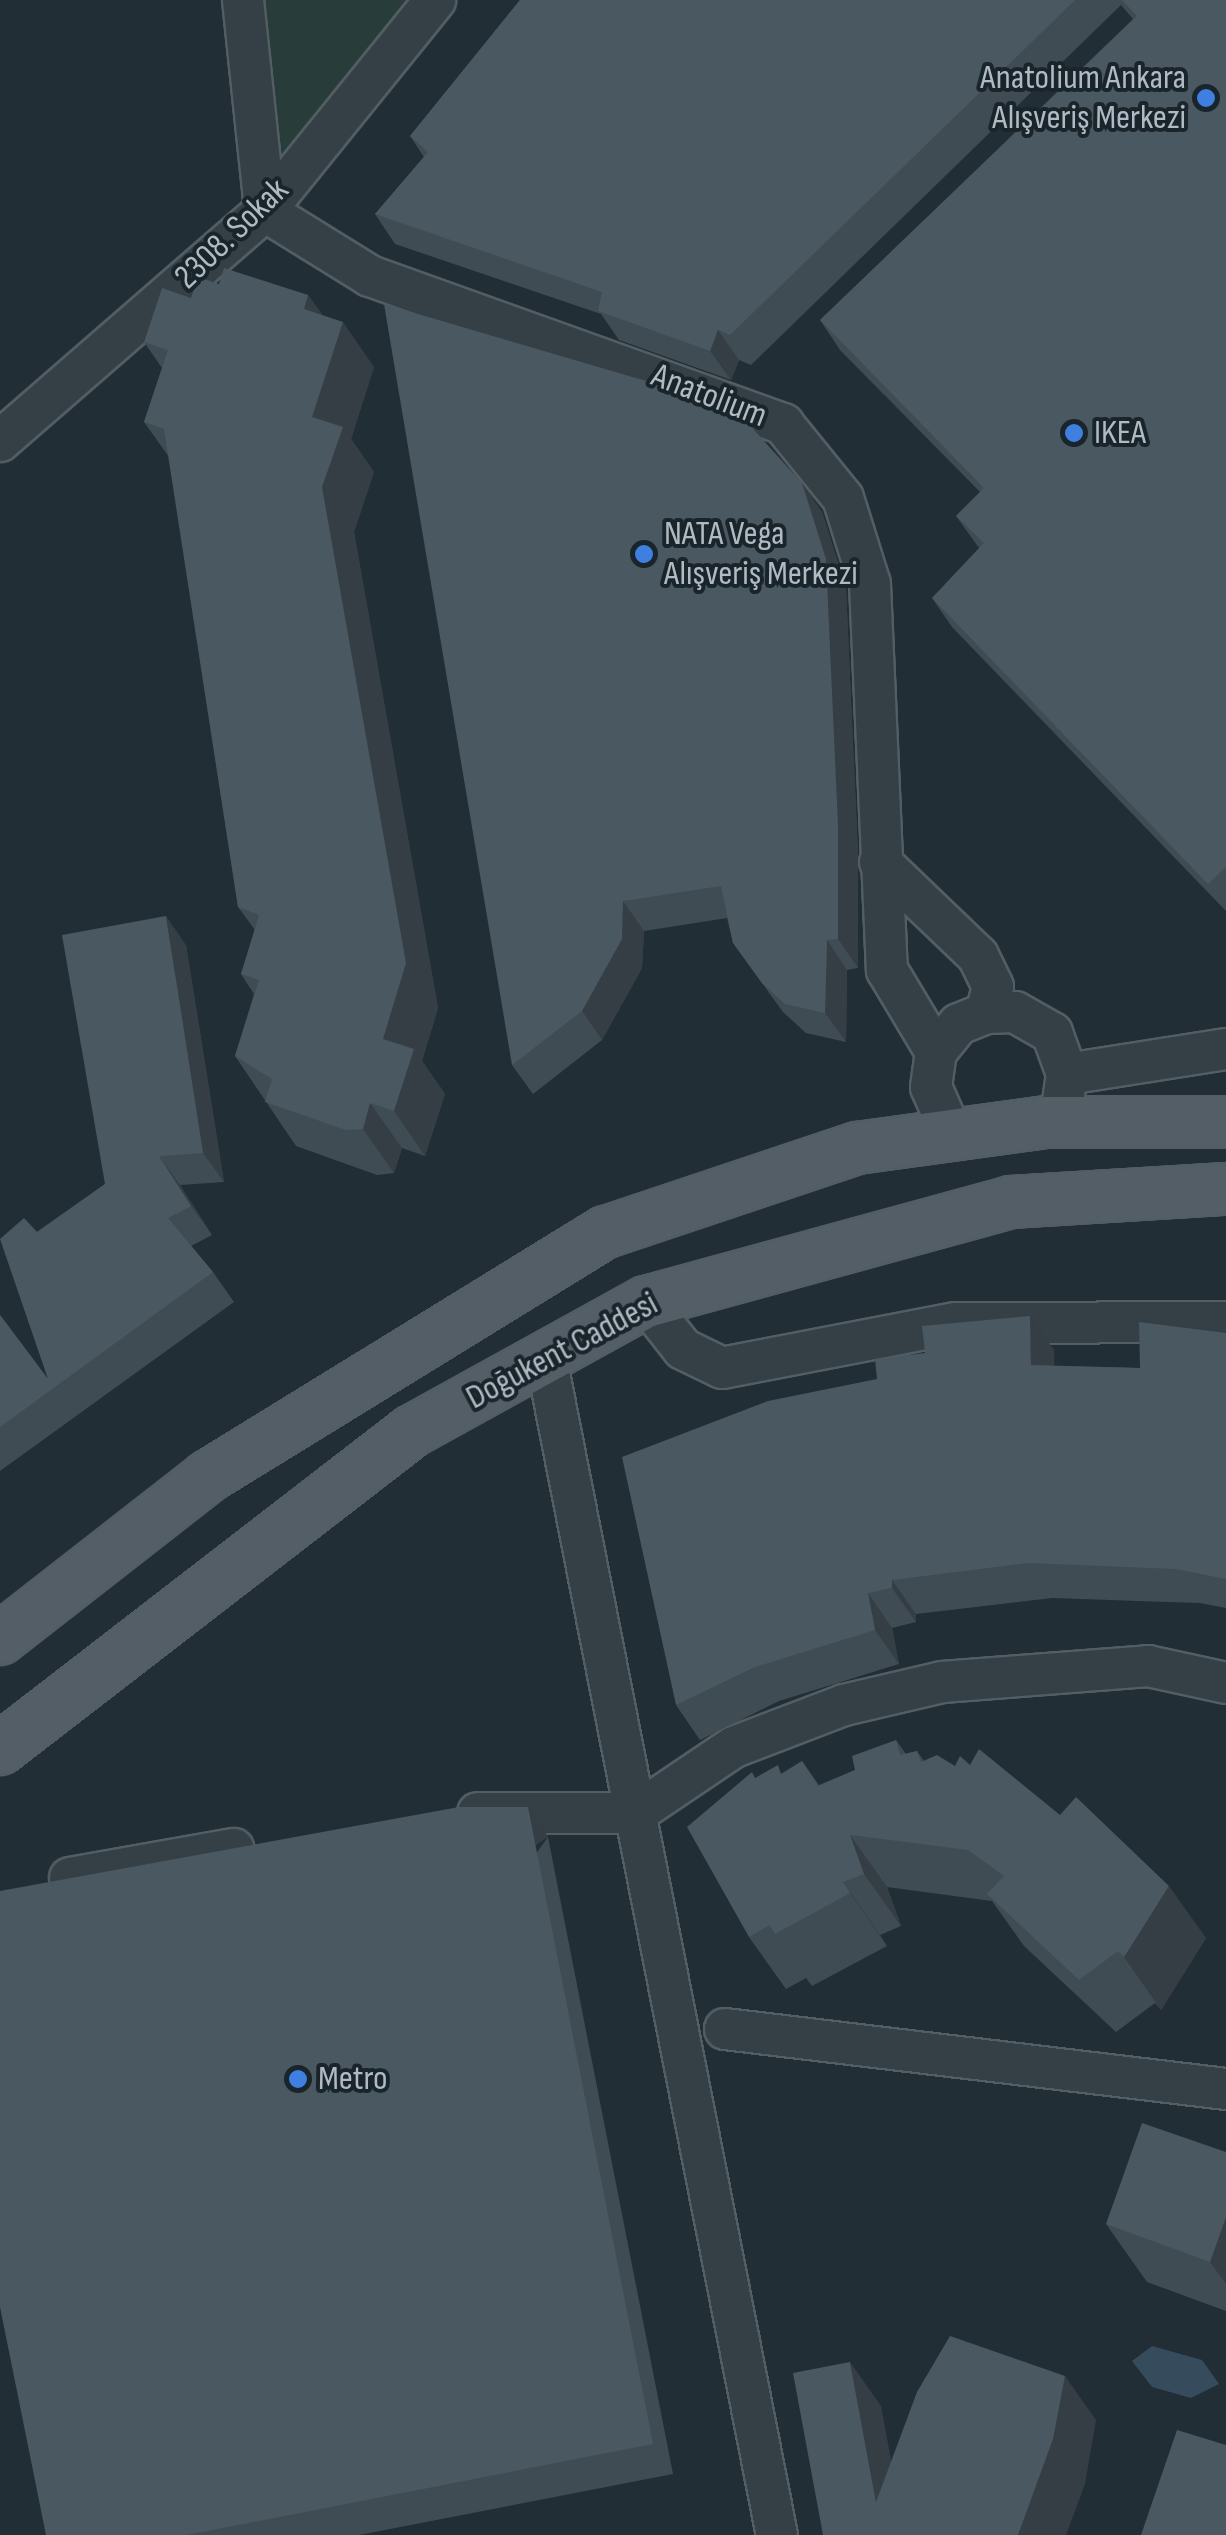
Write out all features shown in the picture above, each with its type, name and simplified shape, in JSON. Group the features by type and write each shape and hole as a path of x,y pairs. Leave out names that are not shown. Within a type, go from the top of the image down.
{"main road":[{"path":"0,1639 207,1477 606,1232 857,1148 952,1135 1064,1098 1226,1122"},
{"name":"Doğukent Caddesi","path":"0,1749 412,1431 646,1302 1011,1202 1226,1188"}],"street":[{"path":"243,0 265,211"},
{"name":"2308. Sokak","path":"0,442 265,211 436,0"},
{"name":"Anatolium","path":"265,211 370,276 783,424 843,498 870,584 888,970 936,1052 931,1087 952,1135"},
{"path":"880,862 978,956 992,987 986,1013"},
{"path":"936,1052 959,1024 986,1013 1016,1012 1052,1034 1064,1098 1226,1049"},
{"path":"646,1302 683,1349 722,1368 956,1322 1226,1322"},
{"path":"546,1358 777,2535"},
{"path":"434,1814 636,1813 734,1748 844,1705 942,1682 1148,1666 1226,1683"},
{"path":"70,1878 281,1840"},
{"path":"725,2029 1226,2089"}],"green space":[{"path":"243,0 435,0 265,211"}],"water":[{"path":"1152,2346 1202,2360 1219,2384 1191,2398 1152,2387 1132,2361"}],"building":[{"path":"520,0 1075,0 730,335 718,330 710,351 598,311 602,292 375,214 428,152 410,136"},
{"name":"IKEA","path":"1122,0 1226,0 1226,867 1208,884 932,598 984,543 956,516 984,488 820,320 1137,16"},
{"path":"224,268 308,295 304,309 343,322 312,417 343,427 322,487 406,963 383,1039 414,1049 394,1111 370,1103 363,1129 346,1130 265,1102 272,1079 235,1056 259,980 241,974 259,915 238,907 164,429 144,422 168,350 144,342 162,288 191,298 198,277 219,284"},
{"path":"384,304 694,395 746,421 802,483 826,559 838,825 838,939 827,940 825,1013 785,1004 762,983 733,943 721,886 623,901 622,939 582,1011 512,1065"},
{"path":"166,916 203,1153 159,1156 191,1206 168,1218 213,1272 0,1427 0,1315 48,1379 0,1239 24,1218 37,1232 105,1184 62,935"},
{"path":"1030,1316 1031,1365 1140,1368 1139,1322 1226,1333 1226,1579 1176,1569 1028,1563 892,1580 892,1588 868,1593 875,1630 755,1667 676,1705 622,1457 768,1401 877,1379 875,1359 925,1353 922,1326"},
{"path":"896,1740 900,1755 917,1751 921,1762 937,1755 955,1766 960,1756 970,1765 979,1749 1060,1815 1076,1797 1169,1886 1124,1957 1118,1951 1079,1980 987,1894 1004,1876 968,1850 850,1835 864,1874 843,1882 850,1893 775,1934 770,1925 749,1937 687,1827 752,1772 755,1778 778,1765 781,1774 802,1761 818,1786 855,1770 852,1756"},
{"name":"Metro","path":"459,1807 528,1807 653,2444 187,2535 46,2535 0,2307 0,1891"},
{"path":"1142,2123 1226,2152 1226,2217 1210,2262 1106,2224"},
{"path":"950,2336 1065,2376 1053,2439 1018,2535 823,2535 793,2373 850,2362 876,2502 917,2392"},
{"path":"1177,2430 1226,2445 1226,2535 1141,2535"}],"place":[{"name":"Anatolium Ankara Alışveriş Merkezi","path":"1206,98"},
{"name":"IKEA","path":"1074,433"},
{"name":"NATA Vega Alışveriş Merkezi","path":"644,554"},
{"name":"Metro","path":"298,2079"}]}
